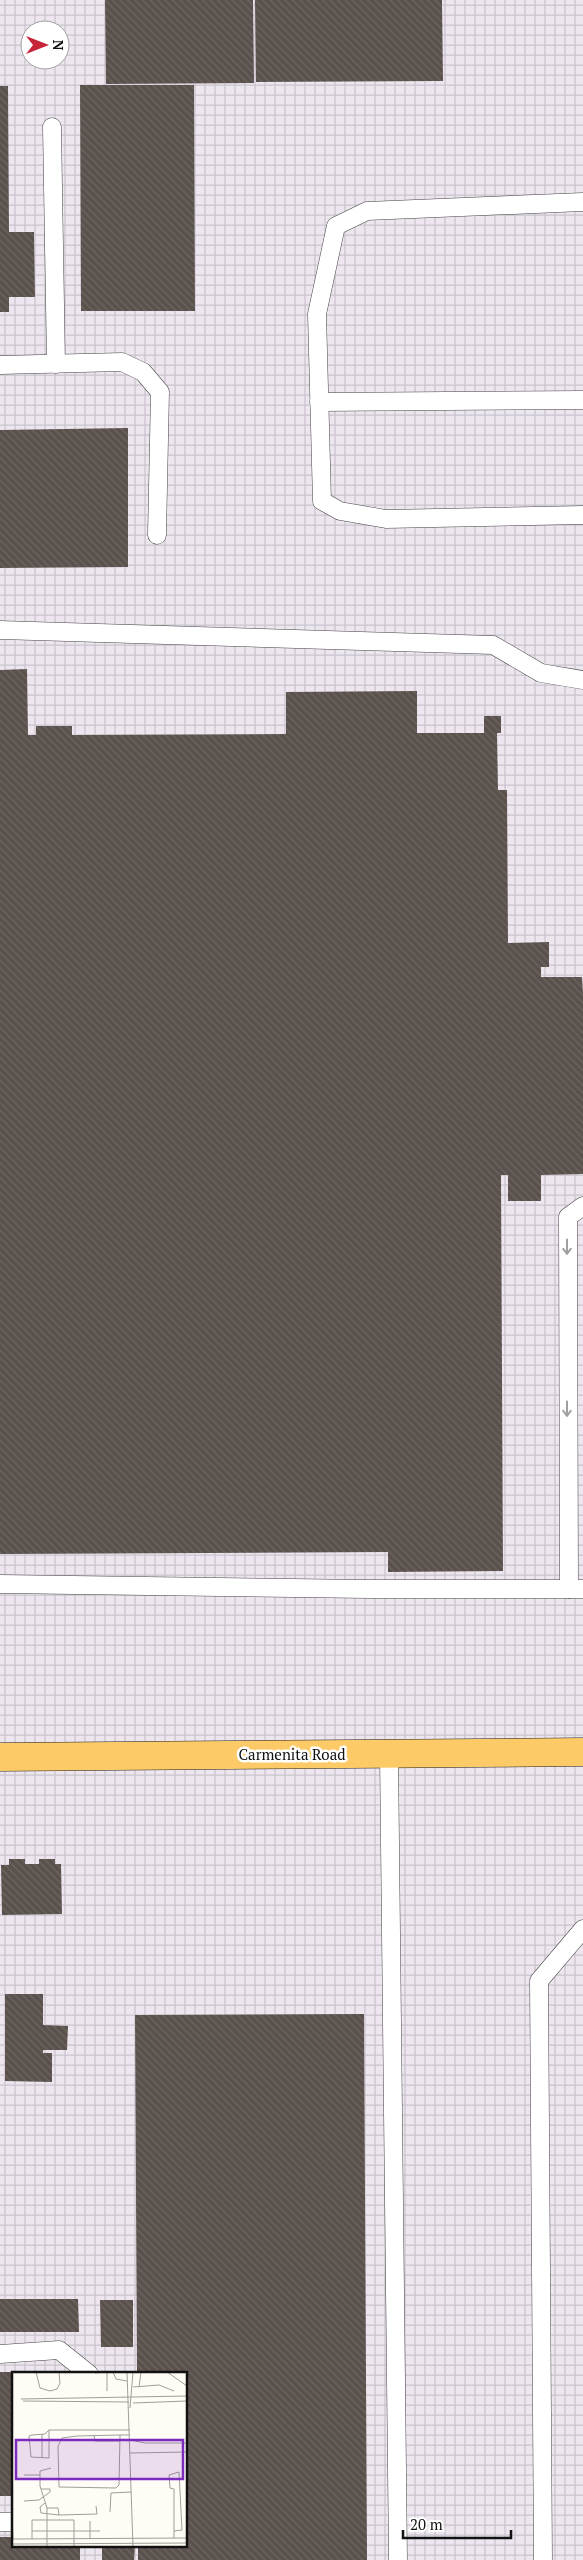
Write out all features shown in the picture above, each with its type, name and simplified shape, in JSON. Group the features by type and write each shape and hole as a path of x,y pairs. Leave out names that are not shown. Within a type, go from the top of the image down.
{"main road":[{"name":"Carmenita Road","path":"0,1757 583,1752"}],"lane":[{"path":"52,127 56,364"},
{"path":"583,202 367,211 336,226 317,314 322,501 340,511 386,519 583,515"},
{"path":"0,365 122,362 143,372 160,392 157,535"},
{"path":"319,402 583,400"},
{"path":"0,630 493,644 541,673 583,680"},
{"path":"0,1584 368,1589 576,1589 568,1217 583,1206"},
{"path":"389,1754 398,2560"},
{"path":"544,2560 539,1981 583,1929"},
{"path":"0,2354 59,2350 86,2372"}],"shaded area":[{"path":"0,0 583,0 583,2560 0,2560"}],"building":[{"path":"105,0 253,0 254,83 106,84"},
{"path":"255,0 442,0 443,81 256,82"},
{"path":"80,85 194,85 195,311 81,311"},
{"path":"0,86 8,86 9,232 34,232 35,297 9,297 9,312 0,312"},
{"path":"128,428 128,567 0,568 0,430"},
{"path":"27,669 28,735 36,735 36,726 72,726 72,735 286,734 286,692 417,691 417,733 484,733 484,716 501,716 501,733 497,733 498,790 507,790 508,943 549,942 549,967 541,967 541,977 582,977 583,993 583,1174 541,1175 541,1201 508,1201 508,1175 501,1175 503,1571 388,1572 388,1552 0,1554 0,670"},
{"path":"9,1859 25,1859 25,1864 39,1864 39,1859 55,1859 55,1864 61,1864 62,1914 2,1915 1,1865 9,1865"},
{"path":"5,1994 43,1994 43,2025 68,2026 67,2050 43,2050 43,2053 52,2053 52,2082 5,2081"},
{"path":"364,2014 367,2560 138,2560 138,2548 188,2548 188,2372 137,2372 135,2015"},
{"path":"0,2299 78,2299 79,2332 0,2332"},
{"path":"100,2300 133,2300 133,2347 101,2347"},
{"path":"0,2372 12,2372 12,2496 0,2496"},
{"path":"0,2537 12,2537 12,2548 80,2548 80,2560 0,2560"},
{"path":"102,2548 135,2548 134,2560 102,2560"}]}
